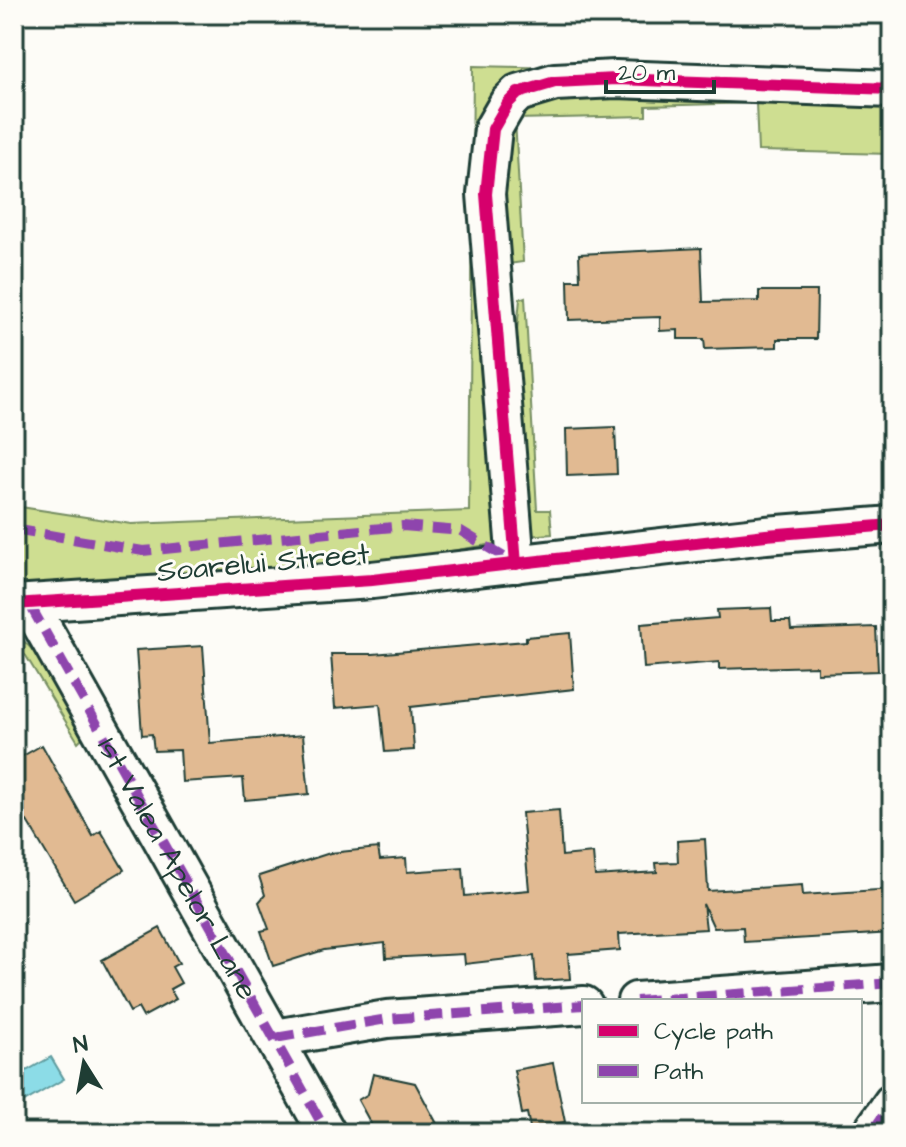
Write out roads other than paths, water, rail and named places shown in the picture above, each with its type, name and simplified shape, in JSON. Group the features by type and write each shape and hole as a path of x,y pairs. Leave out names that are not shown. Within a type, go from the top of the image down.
{"street":[{"path":"516,564 486,194 493,129 508,103 518,93 555,82 616,79 892,89"},
{"name":"Soarelui Street","path":"22,605 220,593 516,564 766,535 892,525"},
{"name":"1st Valea Apelor Lane","path":"22,605 275,1038 327,1133"},
{"path":"664,999 892,983"},
{"path":"275,1038 387,1019 582,1005"},
{"path":"871,1133 892,1103"}],"water":[{"path":"51,1057 64,1079 24,1102 14,1078"}]}
